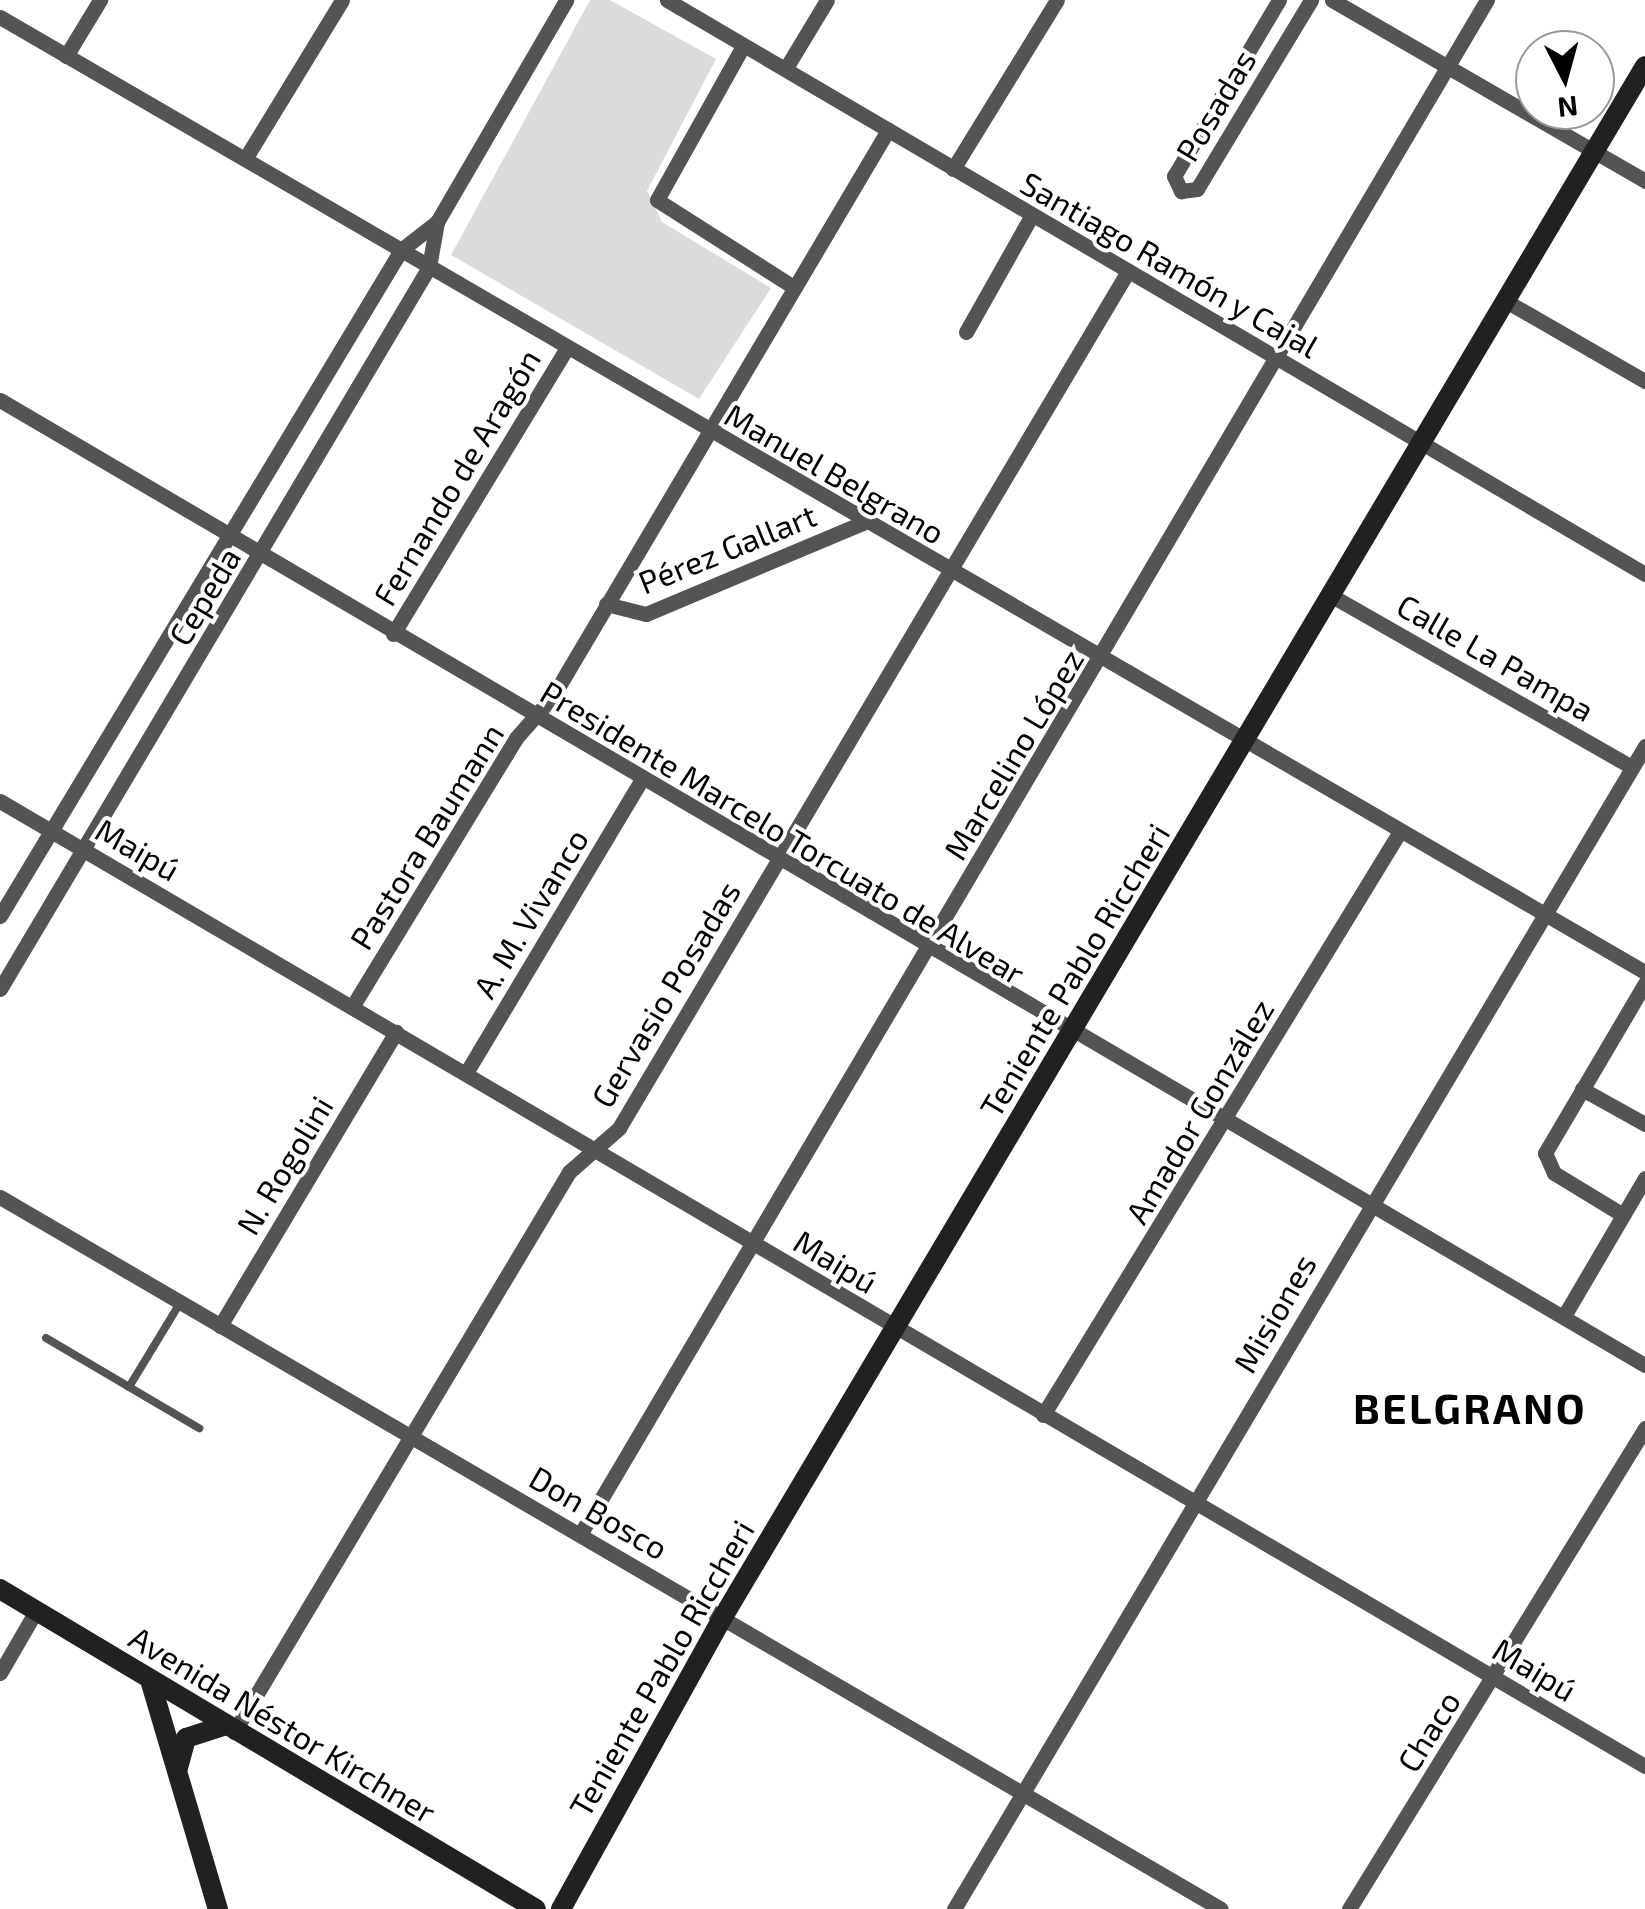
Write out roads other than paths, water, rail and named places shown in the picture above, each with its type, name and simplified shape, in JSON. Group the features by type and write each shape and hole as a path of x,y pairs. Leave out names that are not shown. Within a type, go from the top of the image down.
{"street":[{"path":"66,56 100,0"},
{"path":"246,159 342,0"},
{"name":"Cepeda","path":"0,990 429,267 437,222 566,0"},
{"name":"Santiago Ramón y Cajal","path":"667,0 1645,574"},
{"path":"786,68 827,0"},
{"path":"953,170 1057,0"},
{"name":"Posadas","path":"1279,0 1174,176 1181,191 1197,188 1311,0"},
{"path":"1332,0 1645,181"},
{"name":"Marcelino López","path":"581,1533 1280,360 1487,0"},
{"name":"Manuel Belgrano","path":"0,17 707,432 1645,972"},
{"path":"743,46 658,200 792,286"},
{"name":"Teniente Pablo Riccheri","path":"561,1909 723,1617 1645,66"},
{"name":"Pastora Baumann","path":"352,1006 606,604 888,130"},
{"path":"966,332 1032,215"},
{"name":"Cepeda","path":"0,916 401,250 437,222"},
{"name":"Gervasio Posadas","path":"229,1729 569,1172 619,1128 1128,270"},
{"path":"1504,300 1645,381"},
{"name":"Fernando de Aragón","path":"393,634 566,349"},
{"name":"Presidente Marcelo Torcuato de Alvear","path":"0,400 1366,1208 1645,1365"},
{"name":"Pérez Gallart","path":"606,604 646,614 867,521"},
{"name":"Calle La Pampa","path":"1332,596 1632,767"},
{"name":"Misiones","path":"954,1909 1196,1505 1366,1208 1549,914 1645,746"},
{"name":"A. M. Vivanco","path":"466,1073 641,781"},
{"name":"Maipú","path":"0,801 1645,1766"},
{"name":"Amador González","path":"1043,1415 1399,833"},
{"path":"1624,1214 1547,1164 1582,1089 1645,983"},
{"name":"N. Rogolini","path":"220,1326 396,1032"},
{"path":"1582,1089 1645,1124"},
{"path":"1564,1316 1645,1178"},
{"name":"Don Bosco","path":"0,1197 1027,1790 1220,1909"},
{"name":"Chaco","path":"1349,1909 1645,1428"},
{"name":"Avenida Néstor Kirchner","path":"0,1589 536,1909"},
{"path":"0,1672 36,1611"},
{"path":"150,1680 218,1909"},
{"path":"178,1774 186,1738 229,1729"}],"lane":[{"path":"129,1387 180,1303"},
{"path":"46,1338 198,1428"}],"district":[{"name":"BELGRANO","path":"1470,1407"}]}
